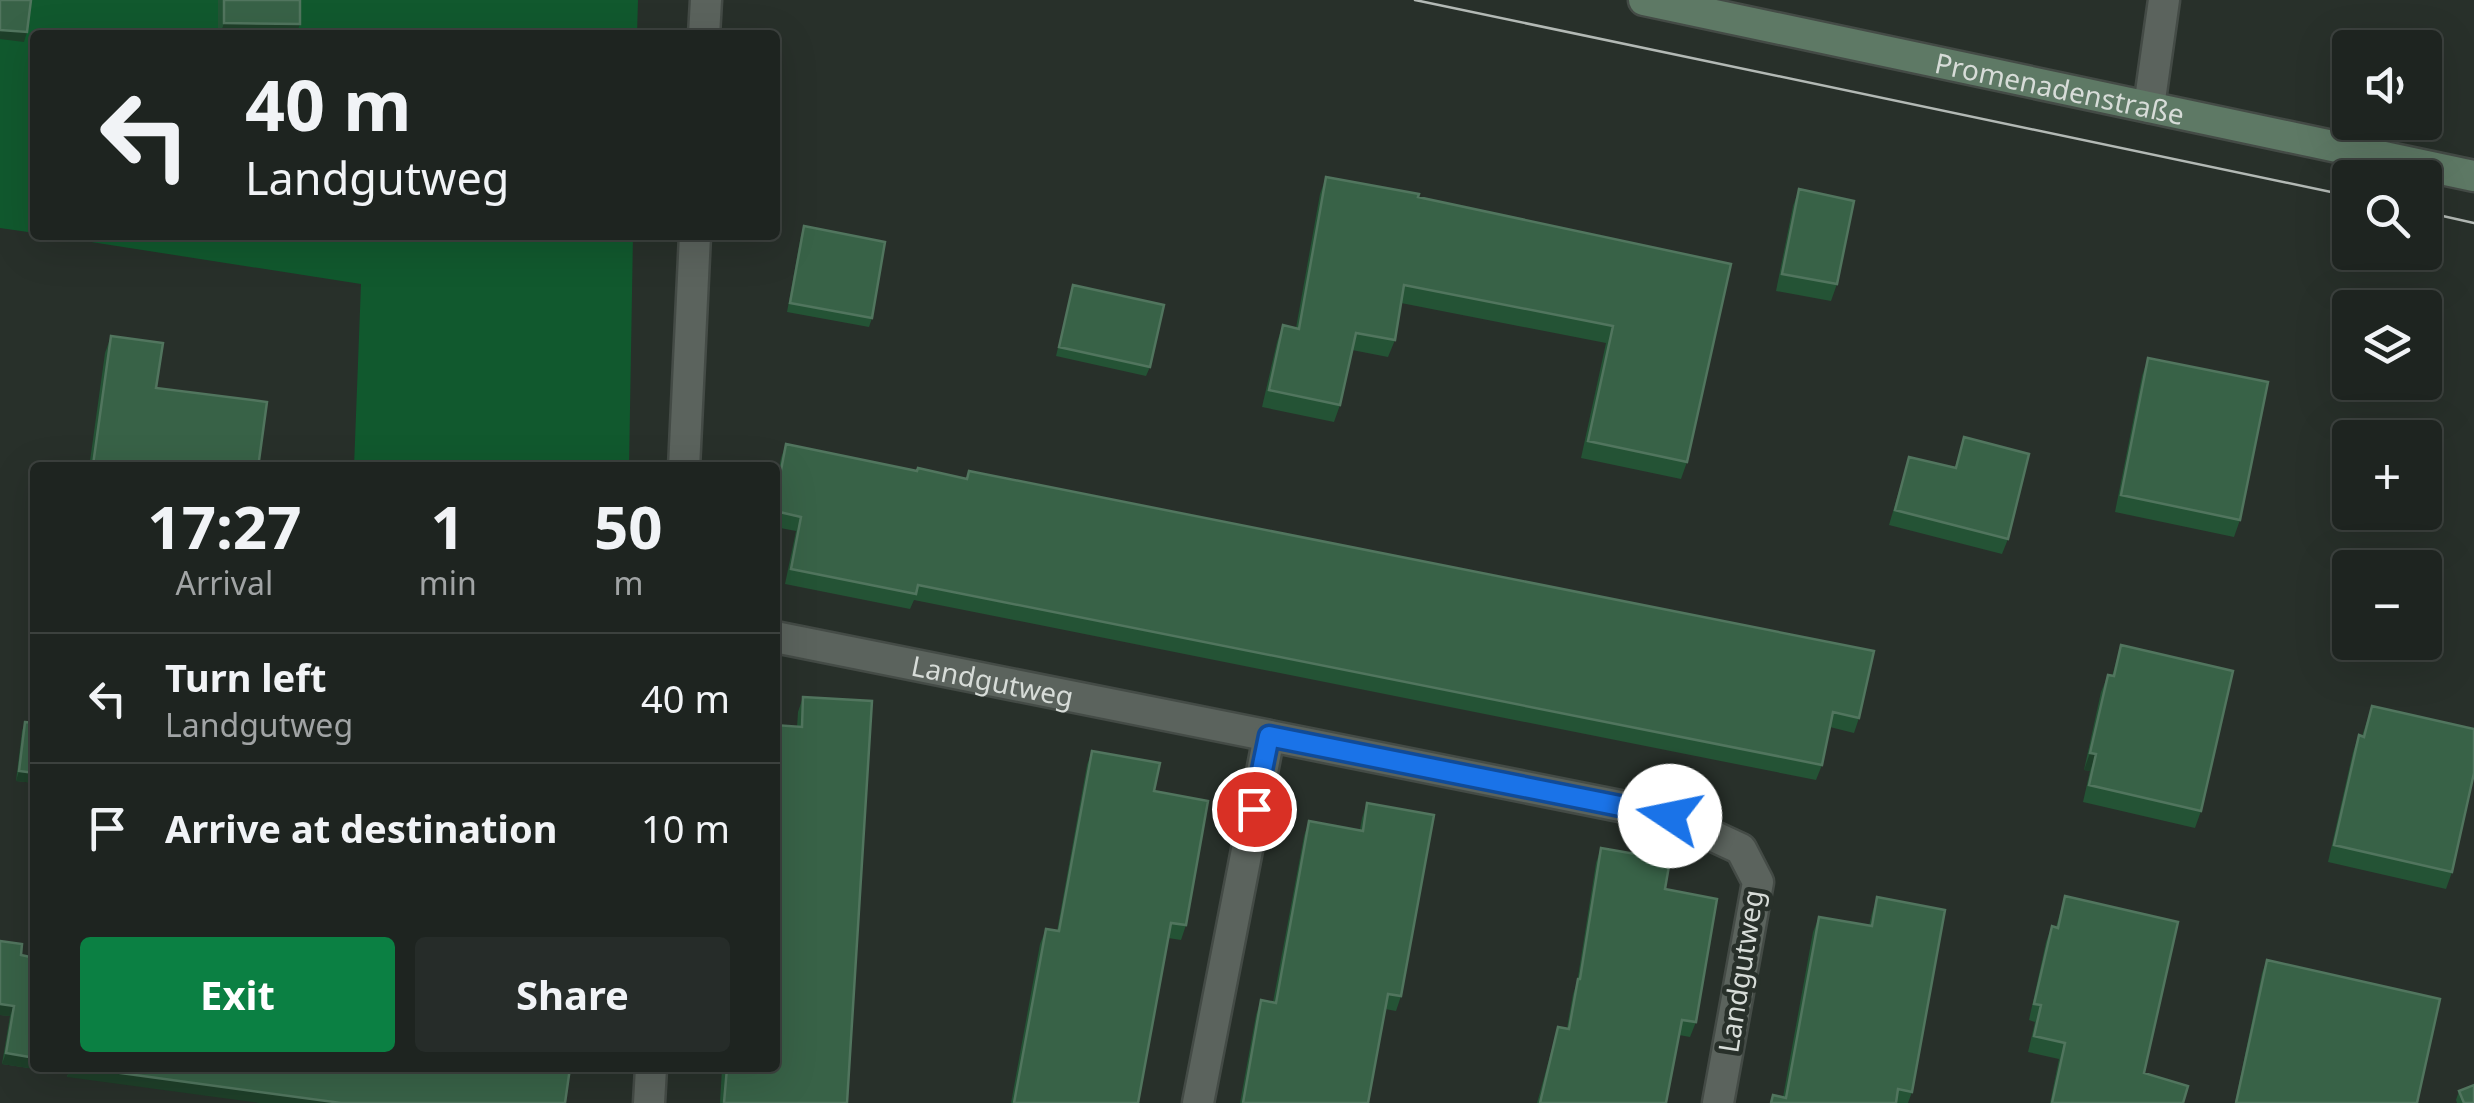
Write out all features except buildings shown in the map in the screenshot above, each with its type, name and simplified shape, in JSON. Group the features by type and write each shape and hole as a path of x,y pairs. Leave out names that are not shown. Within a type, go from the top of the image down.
{"main road":[{"name":"Promenadenstraße","path":"1644,0 2474,176"}],"street":[{"path":"704,30 706,0"},
{"path":"2148,107 2164,0"},
{"path":"684,462 694,240"},
{"name":"Landgutweg","path":"780,638 1670,816 1742,849 1758,882 1718,1103"},
{"path":"1198,1103 1269,736"},
{"path":"649,1103 651,1072"}],"green space":[{"path":"0,0 638,0 637,30 30,30 30,232 0,228"},
{"path":"78,240 633,240 629,462 354,462 361,284"}],"tram line":[{"path":"1415,0 2332,192"},
{"path":"2442,216 2474,223"}],"route":[{"path":"1254,809 1269,736 1670,816"}]}
